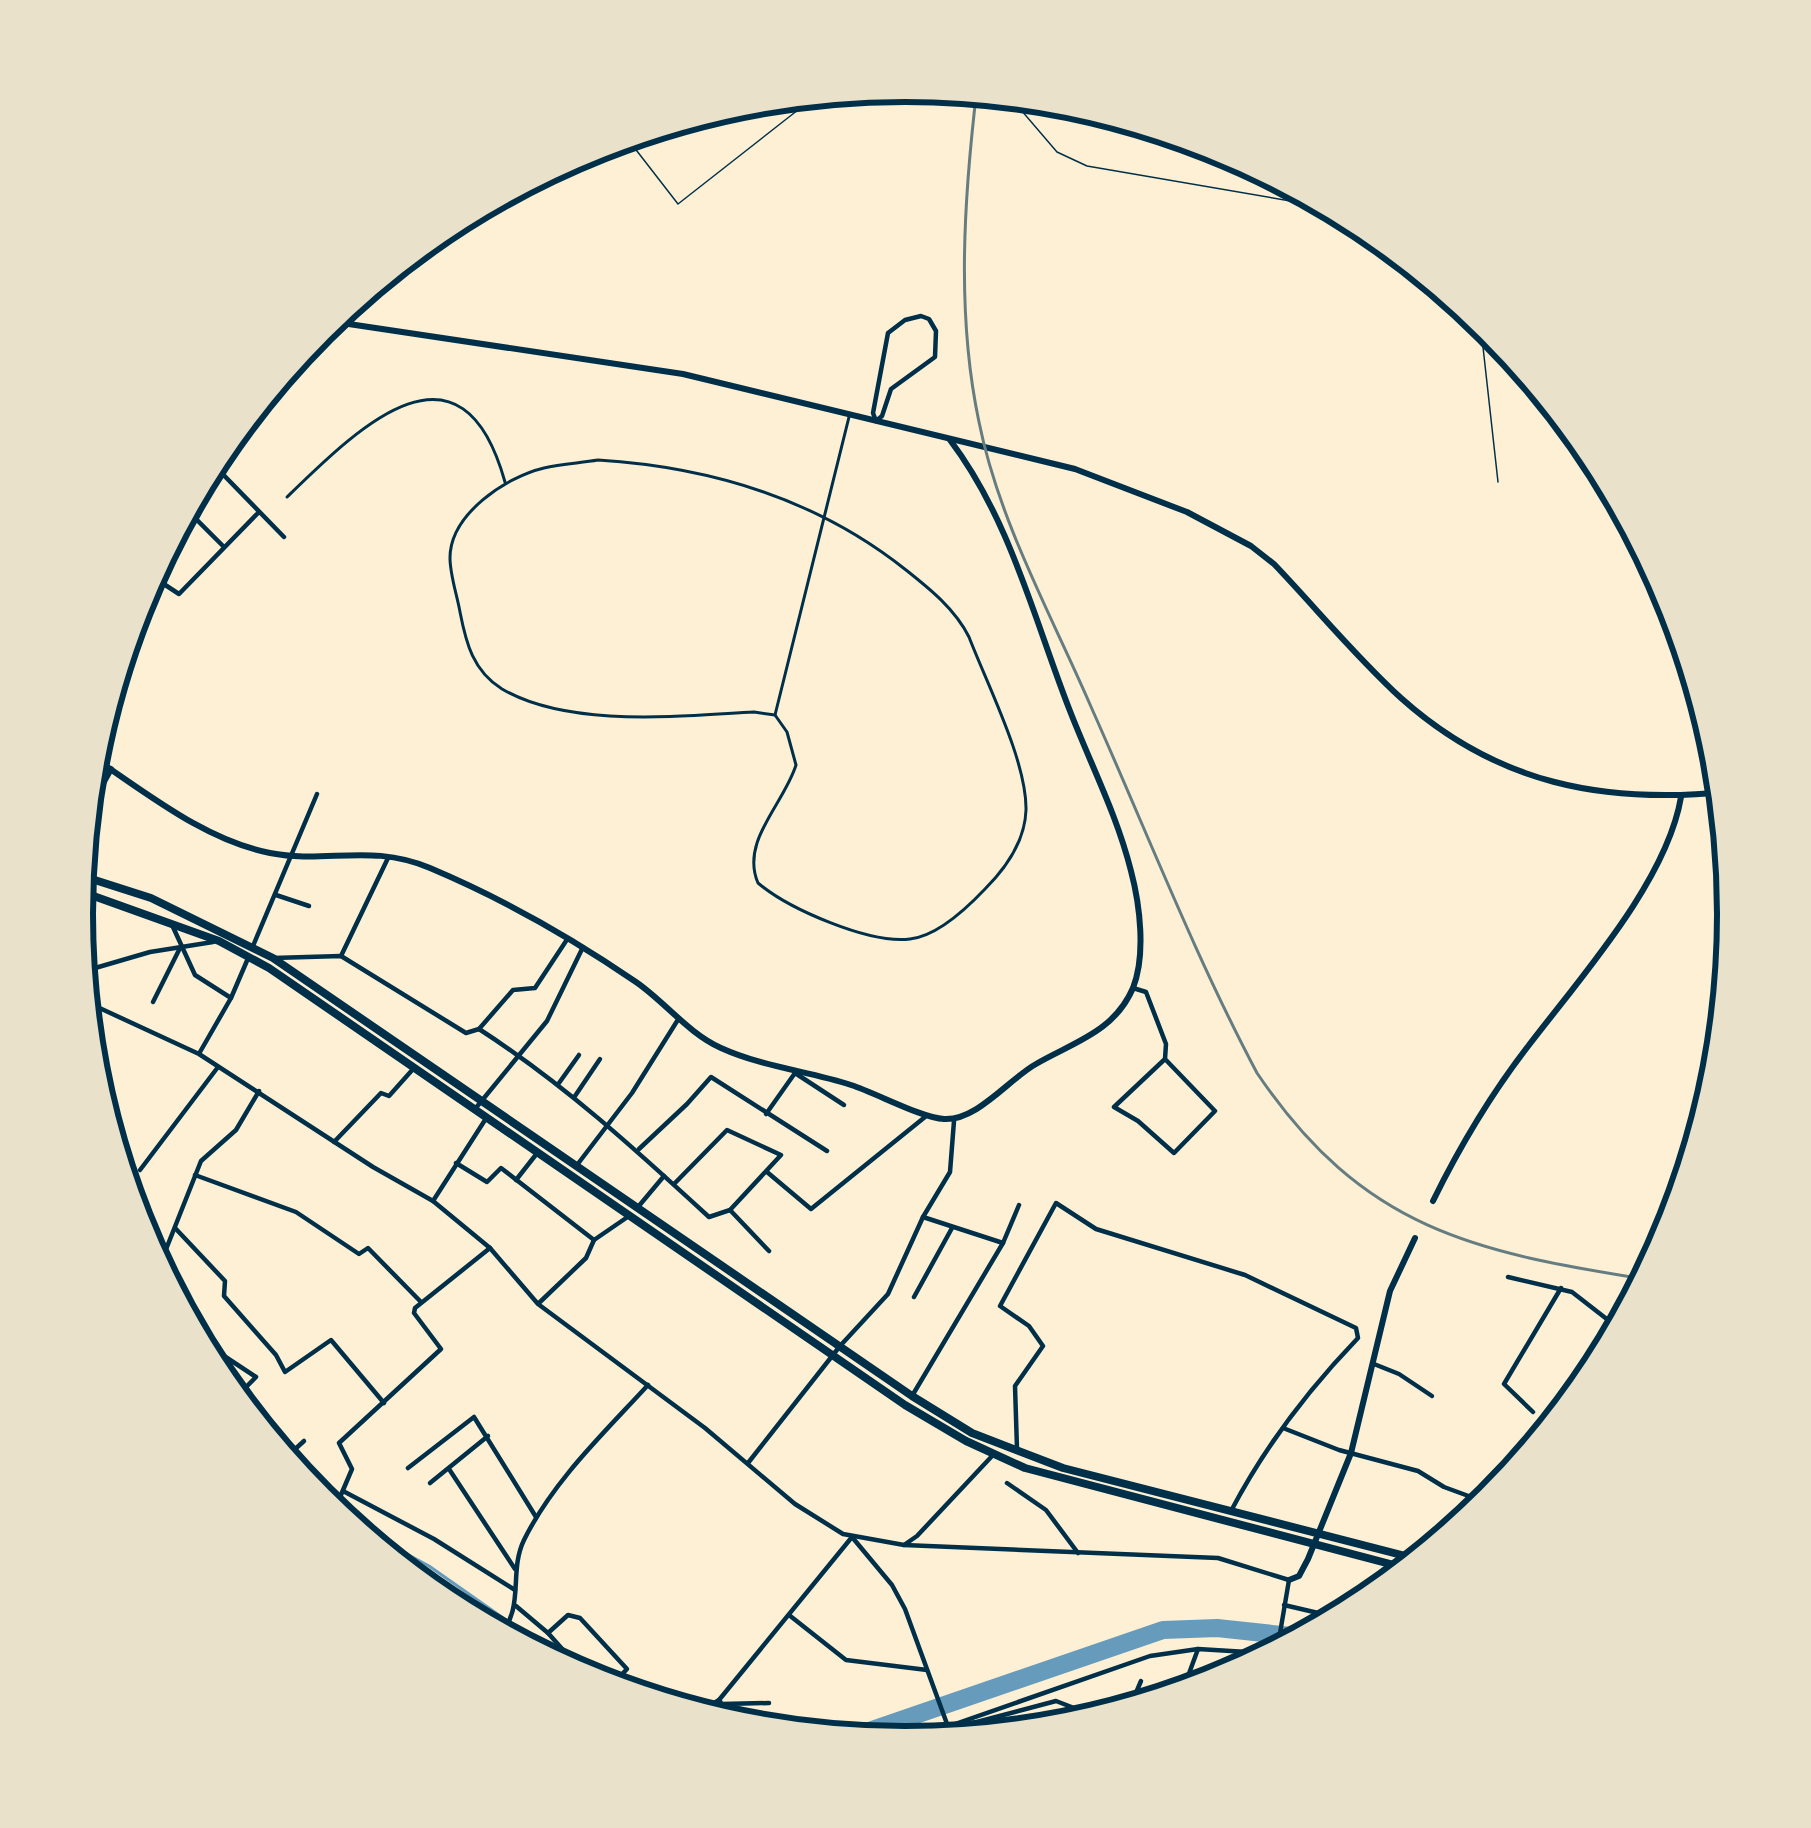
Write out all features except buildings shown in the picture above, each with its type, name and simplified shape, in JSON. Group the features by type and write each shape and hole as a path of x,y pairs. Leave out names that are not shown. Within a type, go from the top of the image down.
{"highway":[{"path":"94,880 151,898 251,951 629,1216 972,1432 1017,1453 1404,1555"},
{"path":"94,896 273,958 638,1207 922,1415 993,1455 1058,1479 1392,1565"}],"street":[{"path":"912,317 928,319 936,331 935,357 891,389 876,421 888,333 912,317"},
{"path":"348,324 658,369 1106,478 1187,512 1251,546 1274,564 1403,699 1438,728 1480,752 1580,789 1639,798 1709,794"},
{"path":"287,497 367,422 421,402 453,401 478,419 494,442 506,484"},
{"path":"775,715 849,415"},
{"path":"107,767 216,834 250,848 292,855 389,855 432,869 584,947 721,1048 953,1119 1039,1062 1093,1036 1121,1009 1133,988 1139,930 1121,835 997,515 975,473 950,440"},
{"path":"598,460 655,464 722,478 823,515 892,559 962,624 1024,782 1023,832 1012,857 972,903 924,936 908,940 870,934 811,914 758,883 752,861 761,832 796,765 788,732 775,715 587,716 529,700 484,675 467,646 450,557 455,535 466,519 506,484 540,469 598,460"},
{"path":"223,475 284,537"},
{"path":"164,584 179,594 259,512"},
{"path":"196,520 224,547"},
{"path":"104,783 112,770"},
{"path":"199,1054 231,998 317,794"},
{"path":"1433,1202 1486,1103 1623,919 1671,832 1681,796"},
{"path":"341,956 389,855"},
{"path":"276,895 309,906"},
{"path":"171,922 195,975 231,998"},
{"path":"273,958 341,956 466,1033 479,1030 513,990 535,988 568,938"},
{"path":"95,968 150,952 219,941"},
{"path":"475,1108 547,1021 584,947"},
{"path":"153,1002 180,948"},
{"path":"1133,988 1146,992 1166,1044 1165,1059 1114,1107 1174,1153 1215,1111 1165,1059"},
{"path":"99,1008 199,1054 433,1201 490,1248 538,1304 795,1504 852,1537 892,1586 916,1634 947,1725"},
{"path":"577,1165 679,1018"},
{"path":"479,1030 575,1096 709,1217 730,1210 781,1155 727,1130 674,1184"},
{"path":"559,1083 579,1055"},
{"path":"575,1096 599,1059"},
{"path":"140,1170 218,1067"},
{"path":"334,1142 381,1093 389,1096 414,1068"},
{"path":"795,1073 844,1105"},
{"path":"766,1114 795,1073"},
{"path":"639,1149 711,1076 827,1151"},
{"path":"166,1249 195,1174 211,1148 236,1130 260,1091"},
{"path":"767,1172 811,1209 928,1115"},
{"path":"433,1201 488,1118"},
{"path":"748,1463 887,1294 923,1216 950,1172 953,1119"},
{"path":"516,1180 538,1152"},
{"path":"456,1163 487,1182 501,1168 594,1240"},
{"path":"195,1174 296,1212 359,1254 368,1248 421,1303"},
{"path":"638,1207 664,1176"},
{"path":"1017,1453 1015,1386 1042,1346 1029,1326 1000,1306 1056,1203 1096,1229 1245,1275 1356,1328 1358,1338 1259,1457 1231,1511"},
{"path":"911,1396 1003,1243 1019,1205"},
{"path":"730,1210 769,1251"},
{"path":"538,1304 586,1258 594,1240 629,1216"},
{"path":"923,1216 1003,1243"},
{"path":"914,1297 952,1226"},
{"path":"176,1229 225,1282 224,1296 276,1355 285,1372 332,1340 384,1403"},
{"path":"852,1537 904,1545 1218,1558 1289,1580 1299,1576 1351,1453 1390,1292 1415,1238"},
{"path":"341,1498 352,1469 339,1443 441,1349 414,1313 490,1248"},
{"path":"1508,1277 1572,1292 1609,1321"},
{"path":"1533,1412 1504,1384 1561,1288"},
{"path":"224,1355 256,1376 245,1387"},
{"path":"1374,1364 1432,1396"},
{"path":"509,1623 516,1606 515,1569 536,1517 580,1459 647,1385"},
{"path":"408,1468 474,1417 536,1517"},
{"path":"1283,1428 1418,1471 1471,1497"},
{"path":"430,1483 488,1436"},
{"path":"294,1449 304,1441"},
{"path":"904,1545 993,1455"},
{"path":"449,1469 515,1569"},
{"path":"1007,1483 1046,1510 1078,1553"},
{"path":"344,1491 517,1591"},
{"path":"713,1703 852,1537"},
{"path":"1280,1635 1289,1580"},
{"path":"516,1606 564,1651"},
{"path":"1285,1606 1322,1612"},
{"path":"789,1615 846,1660 927,1670"},
{"path":"548,1633 568,1616 580,1618 627,1669 622,1675"},
{"path":"1188,1675 1198,1648"},
{"path":"953,1725 1118,1664 1198,1648 1246,1652"},
{"path":"1136,1693 1141,1681"},
{"path":"719,1700 722,1704 769,1703"},
{"path":"978,1723 1056,1701 1075,1708"}],"lane":[{"path":"635,148 678,204 801,108"},
{"path":"1019,109 1058,152 1087,166 1297,202"},
{"path":"1482,342 1498,482"}],"waterway":[{"path":"402,1551 506,1620"},
{"path":"885,1726 1163,1630 1217,1628 1280,1635"}],"railway":[{"path":"975,105 965,298 972,381 988,459 1028,568 1257,1073 1297,1126 1338,1168 1427,1225 1529,1258 1632,1277"}]}
